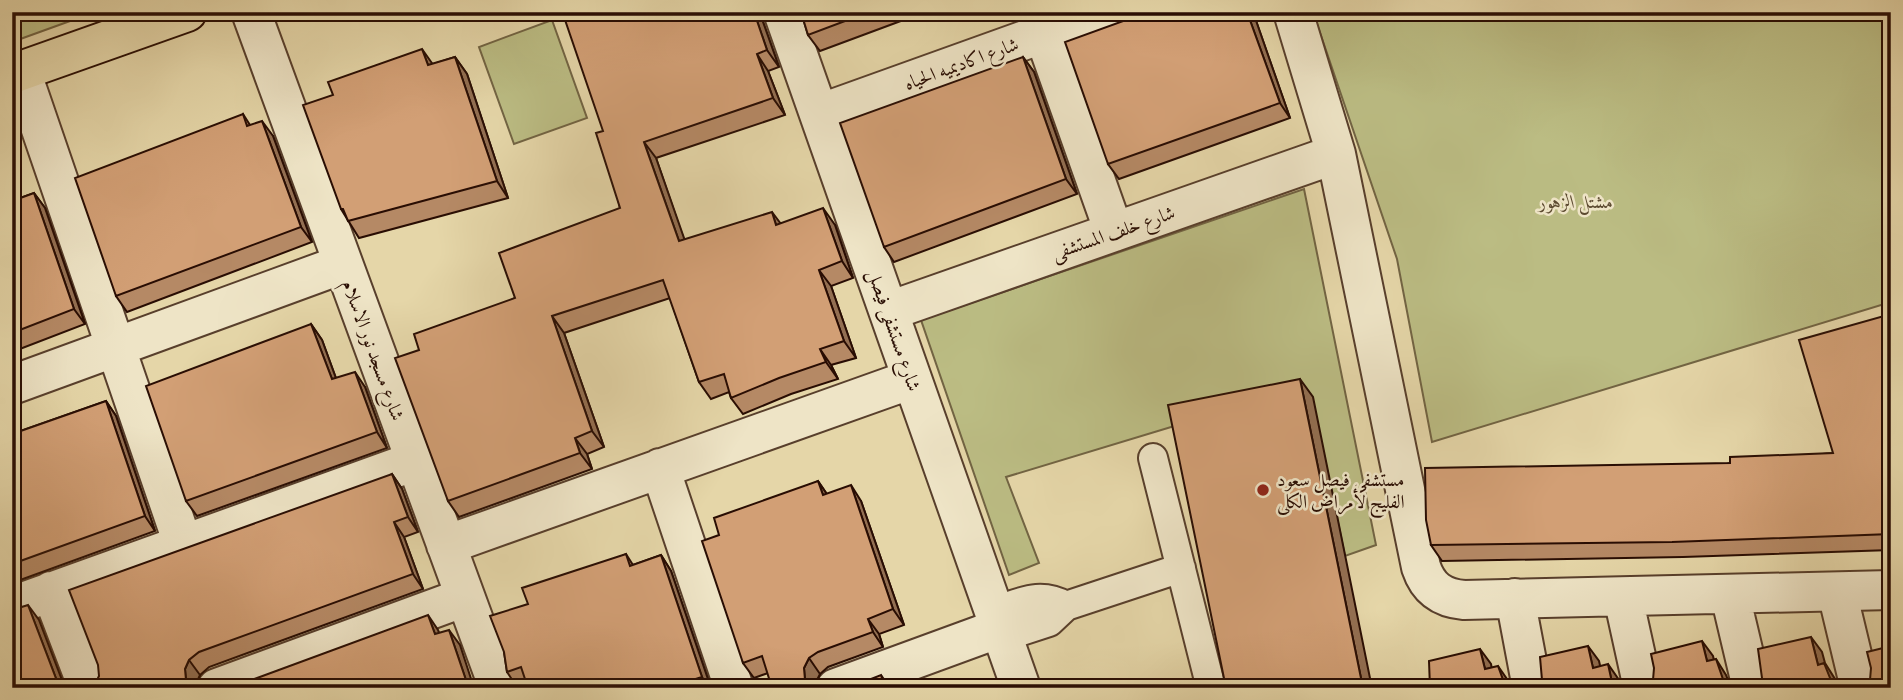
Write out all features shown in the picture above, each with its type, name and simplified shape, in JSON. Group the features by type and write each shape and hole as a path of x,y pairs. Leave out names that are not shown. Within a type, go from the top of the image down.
{"main road":[{"path":"16,72 187,12"}],"street":[{"name":"شارع مسجد نور الاسلام","path":"251,12 494,675 496,688"},
{"name":"شارع مستشفى فيصل","path":"783,12 1021,688"},
{"name":"شارع اكاديميه الحياه","path":"819,114 1040,23 1103,12"},
{"path":"1293,12 1336,154 1415,540 1426,581 1437,592 1450,599 1891,590"},
{"path":"1040,23 1114,232"},
{"path":"16,72 116,347 183,544"},
{"name":"شارع خلف المستشفى","path":"888,311 1336,154"},
{"path":"12,385 343,264"},
{"path":"446,545 912,379"},
{"path":"12,606 415,461"},
{"path":"660,468 734,688"},
{"path":"51,591 88,688"},
{"path":"1837,592 1860,688"},
{"path":"1730,595 1752,688"},
{"path":"217,688 465,597"},
{"path":"1623,597 1643,688"},
{"path":"1515,598 1532,688"},
{"path":"836,688 999,625"}],"lane":[{"path":"1153,458 1211,688"},
{"path":"999,625 1040,597 1054,599 1066,606 1181,568"}],"green space":[{"path":"27,12 95,12 12,42 12,18"},
{"name":"مشتل الزهور","path":"1313,12 1891,12 1891,302 1432,442 1397,259"},
{"path":"552,20 587,118 514,144 479,47"},
{"path":"1304,189 1376,545 1345,556 1312,397 1181,424 1006,477 1039,563 1009,575 921,320"}],"building":[{"path":"754,12 767,50 757,54 773,98 644,142 679,241 772,212 776,225 823,208 842,261 819,270 844,341 820,349 826,362 731,398 724,374 699,382 663,280 552,316 592,431 575,438 580,453 448,501 395,358 419,350 414,334 515,298 499,253 620,208 596,133 603,131 563,14"},
{"path":"801,12 869,12 808,35"},
{"path":"1148,12 1247,12 1280,103 1108,164 1065,42"},
{"path":"422,49 428,65 455,57 497,181 348,221 341,209 303,105 333,95 328,82"},
{"path":"1023,57 1066,179 884,247 840,123"},
{"path":"243,114 247,126 262,121 301,227 116,296 75,178"},
{"path":"34,193 74,309 12,333 12,201"},
{"path":"1891,314 1891,534 1672,542 1431,545 1426,520 1425,468 1730,463 1730,457 1833,453 1799,340"},
{"path":"311,324 332,379 355,372 377,432 186,501 146,386"},
{"name":"مستشفى فيصل سعود الفليج لأمراض الكلى","path":"1300,379 1363,688 1226,688 1168,405"},
{"path":"106,401 145,516 12,564 12,434"},
{"path":"392,474 408,517 394,522 413,574 199,652 189,660 185,669 186,680 191,688 93,688 99,676 98,665 69,590"},
{"path":"818,481 823,495 851,485 893,609 868,619 873,632 818,652 809,658 804,668 805,680 810,688 772,688 762,656 743,663 702,541 719,535 714,518"},
{"path":"626,554 630,566 661,555 702,677 673,688 528,688 521,667 507,672 504,652 490,616 528,604 522,588"},
{"path":"28,605 62,688 12,688 12,610"},
{"path":"428,615 435,634 449,630 468,686 230,688"},
{"path":"1811,637 1818,665 1824,663 1834,688 1756,688 1762,678 1758,649"},
{"path":"1702,641 1707,661 1716,659 1726,688 1647,688 1653,680 1651,654"},
{"path":"1588,646 1593,668 1608,664 1611,678 1617,688 1536,688 1542,680 1540,657"},
{"path":"1891,646 1891,688 1865,688 1870,680 1871,668 1867,652"},
{"path":"1480,649 1485,669 1498,666 1506,688 1430,688 1429,661"},
{"path":"881,675 885,688 848,688"}],"place":[{"name":"مستشفى فيصل سعود الفليج لأمراض الكلى","path":"1263,490"}]}
